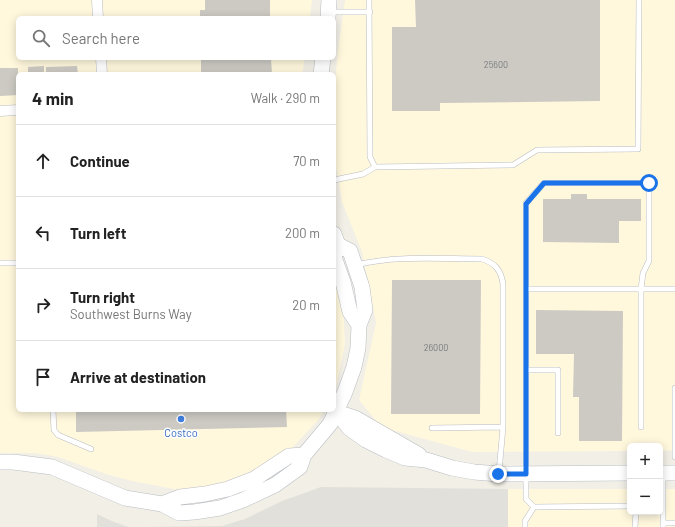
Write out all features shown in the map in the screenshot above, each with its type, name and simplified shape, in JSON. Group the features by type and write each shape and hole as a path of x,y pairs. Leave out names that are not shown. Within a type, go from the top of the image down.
{"street":[{"path":"97,0 98,16"},
{"path":"101,60 102,72"},
{"path":"320,72 323,60"},
{"path":"0,110 16,110"},
{"path":"336,239 350,251 362,287 365,310 359,325 358,348 354,367 336,409"},
{"path":"336,263 343,282 350,312 359,325"},
{"path":"0,462 13,462 52,467 125,498 162,504 179,513 194,512 220,508 243,500 263,491 287,477 300,467 304,455 323,434 334,412"},
{"path":"336,412 349,428 366,440 405,458 426,460 452,468 498,474 627,473"}],"lane":[{"path":"370,0 370,157 375,167"},
{"path":"336,180 363,174 375,167 513,165 537,150 638,149 639,0"},
{"path":"328,10 370,12"},
{"path":"627,506 534,507 526,499 526,204 544,183 649,183 649,261 643,273 641,289 641,427"},
{"path":"355,266 395,258 482,259 495,264 502,276 503,284 503,427 498,474"},
{"path":"0,263 16,263"},
{"path":"526,289 675,289"},
{"path":"526,370 558,370 558,433"},
{"path":"675,388 675,457"},
{"path":"53,412 54,430 58,435 91,449"},
{"path":"432,428 503,427"},
{"path":"666,473 663,525 675,523"},
{"path":"525,527 525,521 534,507"},
{"path":"635,527 636,515"}],"shaded area":[{"path":"0,0 312,0 310,16 16,16 16,60 305,60 302,72 16,72 16,412 323,412 319,419 291,449 251,476 219,485 179,490 132,481 106,474 58,457 35,453 0,453"},
{"path":"345,0 675,0 675,450 663,451 663,443 627,443 627,451 472,452 381,427 359,400 376,323 362,252 342,202 336,167 336,72"},
{"path":"336,278 343,303 345,344 336,387"},
{"path":"321,487 508,489 508,527 143,527 222,526 245,519 282,501"},
{"path":"508,489 627,489 627,515 663,515 663,489 675,489 675,527 508,527"},
{"path":"97,514 114,522 129,527 97,527"}],"building":[{"path":"205,0 270,0 270,16 200,16 200,10 205,10"},
{"path":"415,0 600,0 600,101 440,103 440,111 392,111 392,27 416,27"},
{"path":"201,60 271,60 272,72 201,72"},
{"path":"44,66 44,72 28,72 28,67"},
{"path":"77,66 78,72 46,72 46,67"},
{"path":"0,68 18,68 18,72 16,72 16,95 0,96"},
{"path":"571,194 587,194 587,199 641,199 641,221 619,221 619,243 543,242 543,199 571,199"},
{"path":"392,280 481,280 480,414 391,414"},
{"path":"536,310 623,311 622,441 579,441 579,397 573,397 574,354 536,354"},
{"name":"Costco","path":"76,412 286,412 287,427 76,432"}],"place":[{"name":"Costco","path":"181,419"}],"route":[{"path":"498,474 526,474 526,204 544,183 649,183"}]}
